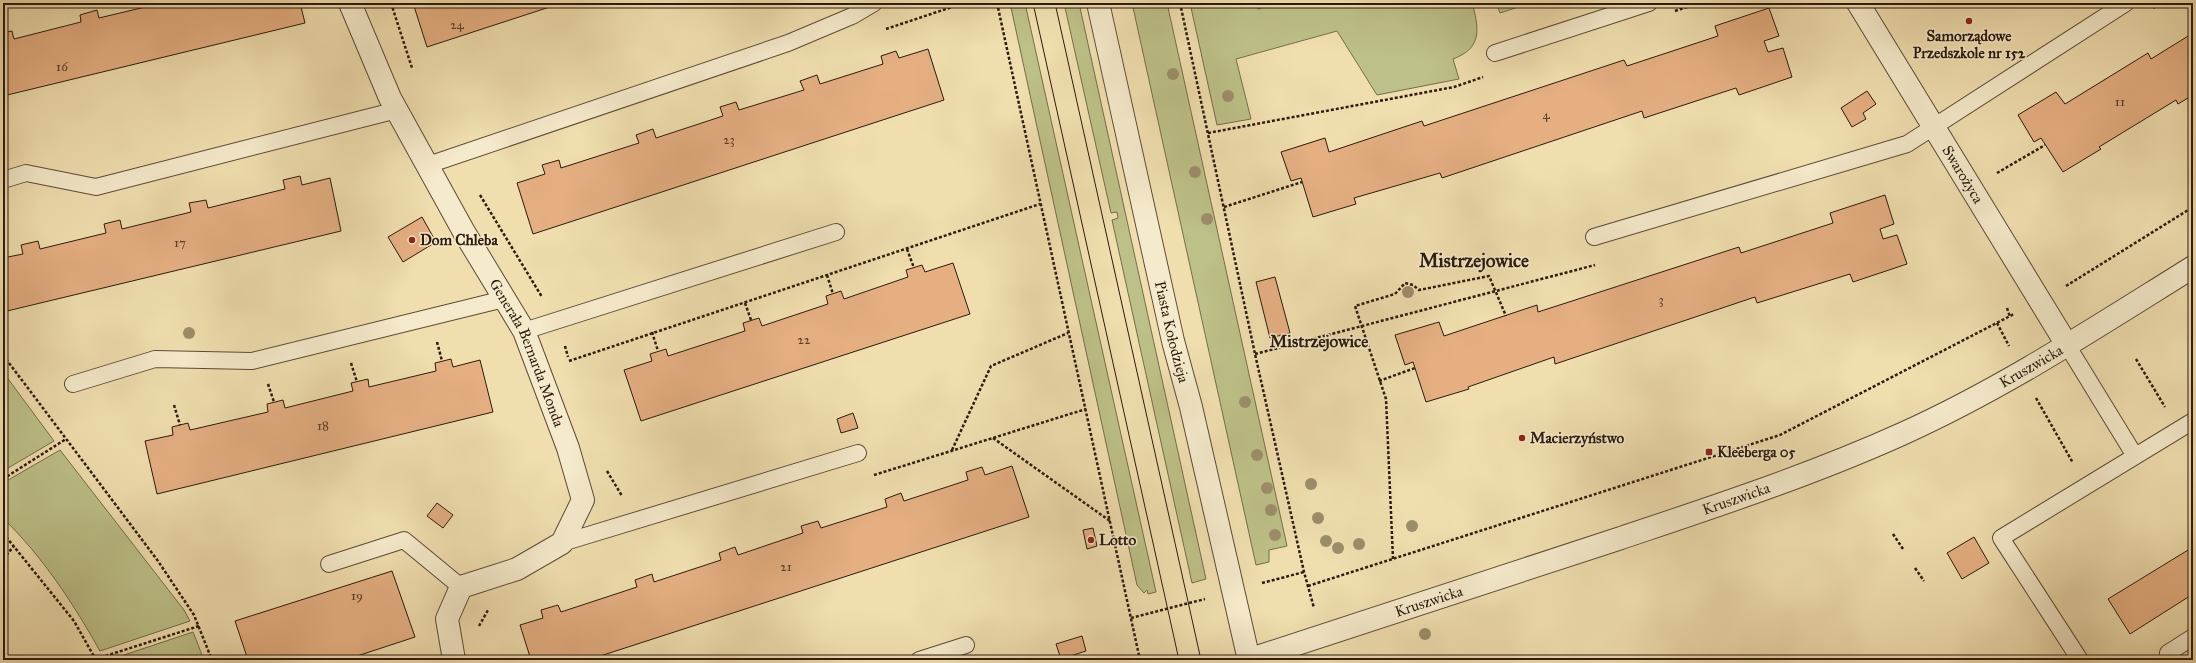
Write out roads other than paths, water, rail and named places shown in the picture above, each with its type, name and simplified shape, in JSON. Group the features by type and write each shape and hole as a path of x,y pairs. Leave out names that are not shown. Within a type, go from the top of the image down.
{"street":[{"name":"Generała Bernarda Monda","path":"350,3 390,98 504,299 524,331 568,448 583,500 562,543"},
{"name":"Piasta Kołodzieja","path":"1098,3 1248,660"},
{"name":"Swarożyca","path":"1858,3 1935,126 2067,345"},
{"name":"Kruszwicka","path":"1248,660 1653,527 1821,468 1902,434 1963,404 2067,345 2193,267"},
{"path":"454,660 447,619 461,587 517,569 562,543"}],"lane":[{"path":"428,165 788,43 852,16 874,3"},
{"path":"1495,53 1649,3"},
{"path":"1594,237 1907,144 2126,3"},
{"path":"3,180 26,173 96,187 398,110"},
{"path":"524,331 836,232"},
{"path":"73,384 156,359 252,361 504,299"},
{"path":"2067,345 2135,456"},
{"path":"2080,660 2001,538 2193,421"},
{"path":"562,543 858,453"},
{"path":"329,564 404,540 461,587"},
{"path":"2172,660 2168,654 2193,637"},
{"path":"919,660 966,645"}],"tram line":[{"path":"1033,3 1179,660"},
{"path":"1055,3 1201,660"}],"place":[{"name":"Samorządowe Przedszkole nr 152","path":"1969,21"},
{"name":"Dom Chleba","path":"412,240"},
{"name":"Macierzyństwo","path":"1522,438"},
{"name":"Kleeberga 05","path":"1709,452"},
{"name":"Lotto","path":"1091,540"}],"district":[{"name":"Mistrzejowice","path":"1474,260"},
{"name":"Mistrzejowice","path":"1319,341"}]}
